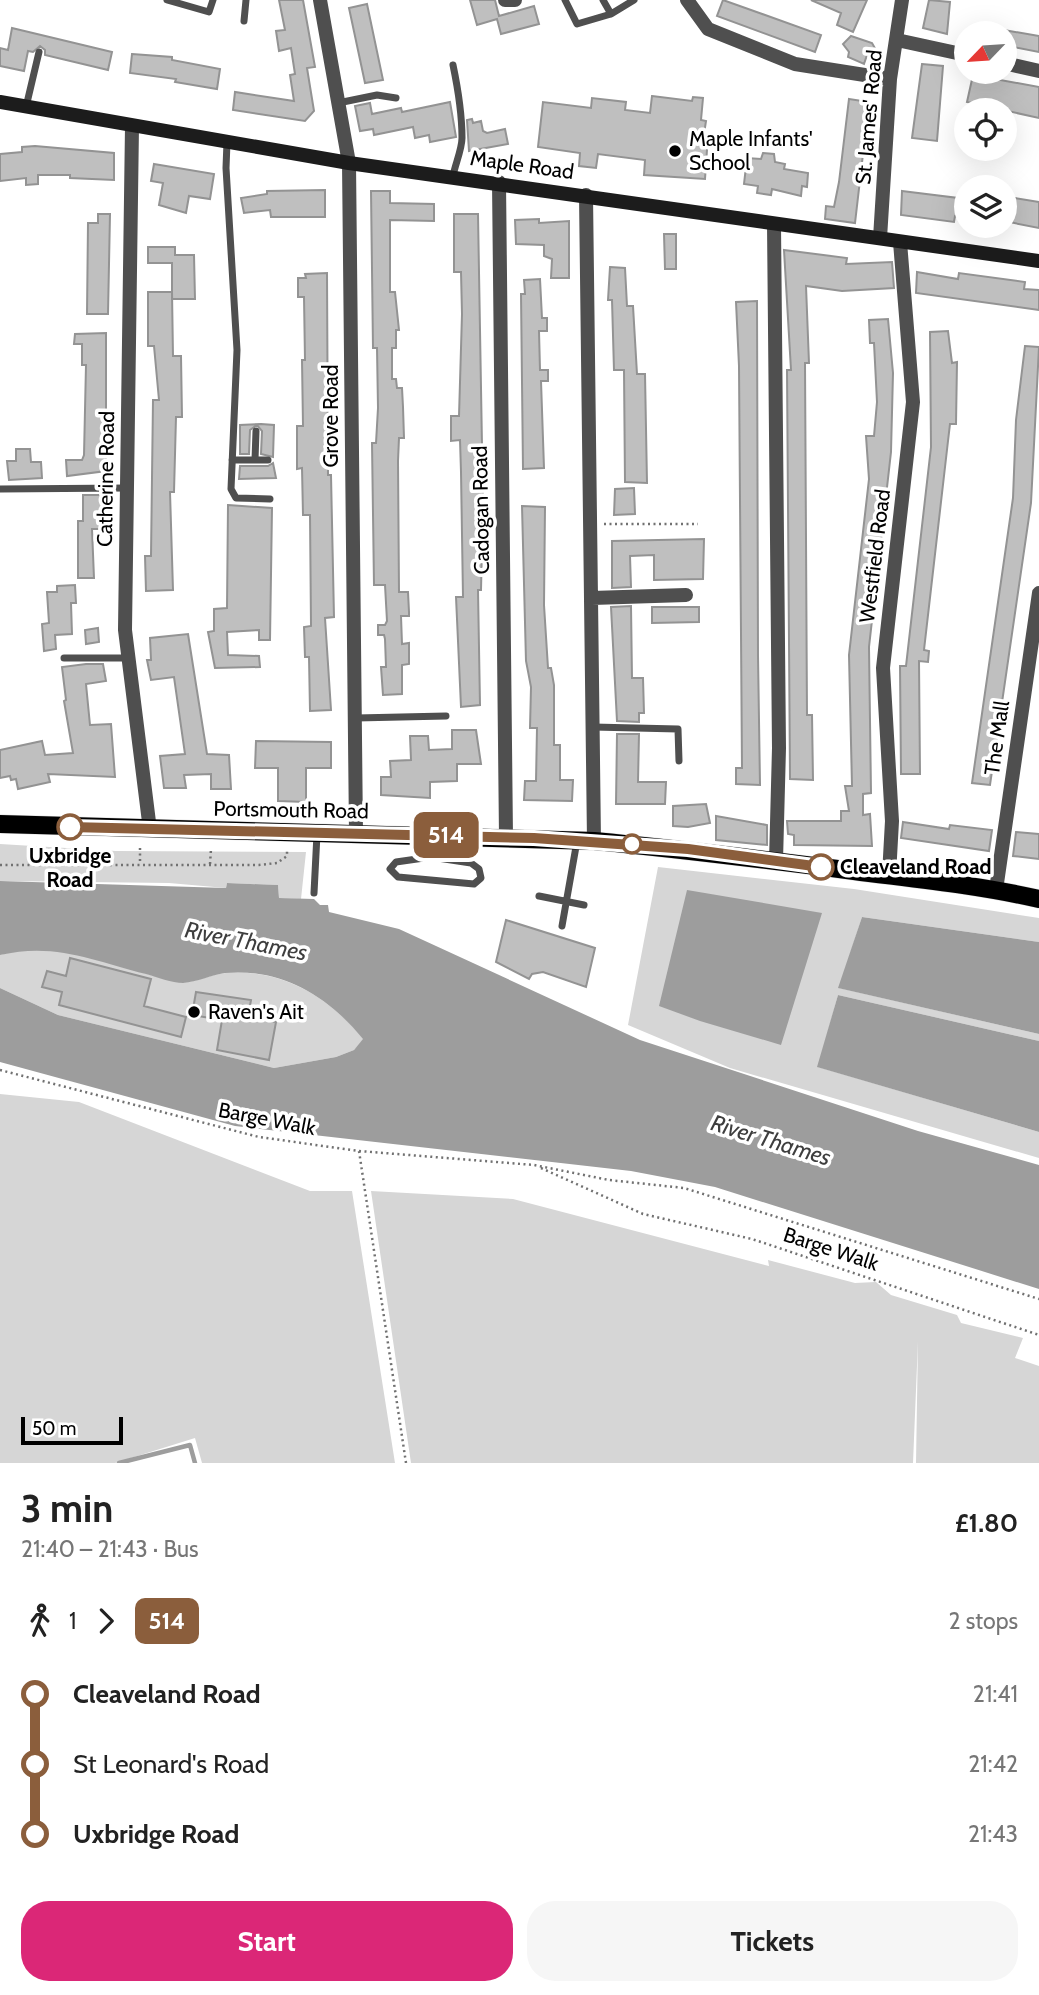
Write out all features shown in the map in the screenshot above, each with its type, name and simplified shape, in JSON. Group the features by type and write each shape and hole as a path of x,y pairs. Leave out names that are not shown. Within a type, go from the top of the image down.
{"main road":[{"name":"Portsmouth Road","path":"0,824 317,834 506,836 585,841 889,875 996,890 1039,900"}],"street":[{"name":"Grove Road","path":"320,0 349,163 356,834"},
{"path":"505,0 515,0"},
{"path":"687,0 708,29 795,64 890,79"},
{"name":"St. James' Road","path":"880,238 890,79 902,0"},
{"path":"897,40 954,52"},
{"path":"1017,66 1039,71"},
{"name":"Maple Road","path":"0,102 349,163 1039,261"},
{"name":"Catherine Road","path":"132,126 125,630 150,830"},
{"name":"Cadogan Road","path":"499,183 506,836"},
{"path":"585,841 593,727 586,195"},
{"path":"774,224 779,748 776,861"},
{"name":"Westfield Road","path":"889,875 892,821 883,668 913,402 900,242"},
{"name":"The Mall","path":"996,890 1039,593"},
{"path":"592,598 686,596"}],"lane":[{"path":"167,0 209,12 212,0"},
{"path":"244,21 246,0"},
{"path":"565,0 577,24 611,14 634,0"},
{"path":"603,0 611,14"},
{"path":"26,108 39,52"},
{"path":"453,65 460,99 458,118 463,141 453,176"},
{"path":"338,103 377,94 396,97"},
{"path":"227,142 226,168 237,350 231,489 236,498 270,499"},
{"path":"255,460 256,431"},
{"path":"232,460 268,460"},
{"path":"0,489 127,488"},
{"path":"64,658 128,658"},
{"path":"356,718 446,716"},
{"path":"593,727 678,729 679,761"},
{"path":"314,893 317,834"},
{"path":"431,857 432,835"},
{"path":"562,926 585,841"},
{"path":"431,857 471,863 480,869 481,878 474,884 398,877 390,869 396,862 431,857"},
{"path":"539,896 584,905"}],"path":[{"path":"591,524 698,524"},
{"path":"140,848 141,864"},
{"path":"210,865 211,849"},
{"path":"0,865 276,863 287,856 287,849"},
{"name":"Barge Walk","path":"0,1070 258,1137 359,1151 534,1165 609,1180 684,1188 1039,1299"},
{"path":"359,1151 406,1463"},
{"name":"Barge Walk","path":"534,1165 643,1214 752,1239 1039,1335"}],"shaded area":[{"path":"0,844 116,851 306,852 301,899 279,898 278,885 227,883 226,888 169,883 0,881"},
{"path":"658,867 854,889 1039,918 1039,942 862,917 839,988 1039,1034 1039,1041 838,995 818,1067 1039,1132 1039,1158 730,1068 628,1025"},
{"name":"Raven's Ait","path":"23,949 71,952 179,982 226,973 247,973 285,981 319,998 364,1039 354,1050 336,1057 274,1068 58,1015 0,988 0,955"},
{"path":"0,1094 79,1102 310,1191 352,1191 395,1463 202,1463 195,1438 115,1463 0,1463"},
{"path":"371,1191 513,1199 769,1266 768,1260 855,1283 876,1282 891,1295 957,1315 961,1323 1023,1338 1015,1358 1039,1366 1039,1463 916,1463 918,1341 913,1463 411,1463"}],"water":[{"name":"River Thames","path":"0,881 226,888 227,883 278,885 279,898 314,899 320,905 328,905 329,912 399,929 640,1040 918,1131 1039,1165 1039,1289 715,1187 631,1171 235,1126 0,1062 0,988 58,1015 274,1068 336,1057 354,1050 363,1039 335,1010 319,998 284,980 265,975 225,973 179,983 57,952 0,955"},
{"path":"687,890 822,913 781,1045 659,1006"},
{"path":"862,917 1039,942 1039,1034 838,988"},
{"path":"838,995 1039,1041 1039,1132 817,1067"}],"building":[{"path":"279,0 303,0 315,67 307,68 314,111 305,121 233,110 235,92 294,101 290,75 295,74 291,48 279,51 276,31 285,30"},
{"path":"470,0 495,0 499,16 534,6 539,24 501,34 497,19 477,25"},
{"path":"723,0 821,35 815,52 717,16"},
{"path":"811,0 867,0 853,32 837,25 841,13"},
{"path":"929,0 950,2 947,34 923,28"},
{"path":"367,4 383,80 365,83 349,8"},
{"path":"12,28 112,52 108,70 45,55 45,50 40,46 33,52 28,51 24,71 0,66 0,48 8,50"},
{"path":"1017,32 1039,36 1039,52 1017,48"},
{"path":"851,36 872,43 876,50 873,58 867,55 864,64 848,57 849,52 843,44"},
{"path":"132,54 172,57 172,60 220,69 217,89 175,82 176,79 130,73"},
{"path":"922,64 943,66 937,141 912,138"},
{"path":"1017,83 1039,87 1039,118 1017,113 1017,98 968,98 971,84"},
{"path":"652,96 692,101 693,97 703,98 701,120 706,121 704,134 708,135 705,179 644,175 645,160 598,154 596,168 579,166 580,153 538,147 543,102 591,108 592,98 626,102 625,110 650,113"},
{"path":"849,99 869,102 855,223 825,219 826,206 834,207 839,182"},
{"path":"450,102 456,137 430,142 429,135 415,138 413,127 374,135 373,129 360,131 355,106 370,103 372,114 401,108 402,112"},
{"path":"472,119 473,123 481,121 483,131 487,133 505,129 508,144 469,151 467,120"},
{"path":"22,147 114,153 114,180 70,178 70,175 38,175 38,184 26,185 26,178 0,181 0,154 22,152"},
{"path":"763,153 774,154 775,162 785,164 784,169 808,173 807,187 802,186 801,196 772,189 771,195 757,193 758,186 744,184 747,158 761,159"},
{"path":"154,164 214,174 210,199 189,196 186,213 159,205 163,183 151,181"},
{"path":"325,190 325,217 271,217 270,210 244,213 241,198 267,194 267,191"},
{"path":"371,191 390,191 390,203 434,204 434,221 390,220 390,292 395,292 399,330 396,330 396,348 392,348 392,379 396,379 397,388 402,388 404,438 399,438 398,461 399,592 408,592 409,616 401,616 402,644 409,643 409,664 402,665 402,694 383,695 381,667 386,667 385,639 384,635 378,635 378,625 385,625 387,621 385,585 374,585 372,443 376,443 378,408 377,348 373,348"},
{"path":"902,191 954,198 954,222 901,215"},
{"path":"1017,198 1039,202 1039,228 1017,224"},
{"path":"98,214 110,214 108,314 87,314 88,223 98,223"},
{"path":"454,214 478,214 483,504 481,590 478,590 480,705 461,707 456,597 463,597 460,440 451,441 451,416 459,416 462,314 461,272 454,272"},
{"path":"539,219 539,223 569,221 569,278 551,278 552,259 544,256 544,245 516,244 515,220"},
{"path":"664,234 676,234 676,269 665,269"},
{"path":"148,247 175,247 175,255 194,255 195,299 172,299 172,263 148,263"},
{"path":"784,250 847,258 846,264 892,262 894,288 842,291 806,286 809,363 805,363 807,715 812,715 813,780 790,779 787,370 791,370"},
{"path":"610,267 625,268 627,306 633,306 637,374 645,374 647,483 625,482 624,370 614,370 612,300 608,300"},
{"path":"917,272 958,279 959,273 1025,282 1024,289 1039,290 1039,310 916,293"},
{"path":"327,273 328,475 331,475 334,617 325,618 331,710 310,711 309,657 305,657 304,627 311,626 310,515 303,515 302,468 297,469 297,426 303,426 302,360 305,360 304,297 298,297 298,278 306,278 305,274"},
{"path":"540,279 542,318 547,318 547,331 539,331 540,370 548,370 548,381 541,381 544,468 523,469 521,294 525,294 524,280"},
{"path":"148,292 172,292 173,356 181,356 182,417 176,417 174,492 170,492 173,590 146,591 145,556 151,556 153,400 159,400 154,346 148,346"},
{"path":"757,301 760,785 736,784 736,768 742,768 739,366 736,302"},
{"path":"888,319 893,373 891,452 869,647 871,793 863,794 863,815 870,814 872,846 794,845 794,835 788,834 787,821 841,821 841,811 849,811 845,786 852,786 849,655 869,479 866,436 874,436 877,402 874,343 870,343 869,320"},
{"path":"948,331 952,363 957,362 956,424 950,424 948,441 924,650 929,651 928,662 919,661 920,774 901,774 900,666 906,666 931,447 930,332"},
{"path":"106,333 106,471 67,476 66,460 82,460 84,455 86,365 82,365 82,344 74,344 75,334"},
{"path":"1025,346 1039,347 1031,503 990,785 972,783 1013,498 1016,420"},
{"path":"261,424 274,425 273,457 261,454 262,431 257,425 250,430 249,454 240,454 240,425"},
{"path":"16,449 30,449 31,462 41,462 42,478 9,480 7,461 16,461"},
{"path":"273,463 276,478 239,479 240,466 268,466"},
{"path":"634,488 635,514 614,515 615,489"},
{"path":"83,495 105,495 102,529 92,529 94,578 78,578 78,521 83,521"},
{"path":"228,505 272,508 270,640 259,640 259,630 227,632 228,655 259,656 260,667 215,668 208,632 214,631 214,609 227,608"},
{"path":"522,506 545,507 544,605 548,668 551,668 554,685 554,745 560,745 560,780 573,780 572,801 524,800 525,781 536,781 537,728 530,728 531,687 526,661"},
{"path":"704,539 703,579 654,580 654,555 630,556 631,587 612,588 612,541"},
{"path":"75,585 76,603 71,603 72,634 55,635 56,649 44,651 42,624 49,623 47,592 57,592 57,586"},
{"path":"631,606 632,678 643,678 644,713 639,713 639,722 617,721 611,607"},
{"path":"652,607 699,607 699,622 652,623"},
{"path":"98,628 99,642 86,644 85,630"},
{"path":"188,634 207,754 229,755 231,789 211,789 211,774 184,775 186,788 164,788 160,756 185,754 174,677 151,680 147,660 151,660 150,638"},
{"path":"103,664 106,681 86,684 90,725 111,724 115,777 48,774 50,782 18,789 16,779 11,780 10,776 0,778 0,750 42,741 45,755 73,753 64,701 62,667"},
{"path":"452,730 476,730 481,764 457,764 457,781 430,782 430,798 381,795 381,777 391,777 390,761 411,760 410,736 428,736 429,750 452,749"},
{"path":"617,734 639,734 638,782 666,782 665,804 616,804"},
{"path":"256,741 331,742 331,768 306,768 306,802 278,801 278,768 255,768"},
{"path":"706,804 710,823 688,827 673,826 673,806"},
{"path":"716,816 767,825 767,845 716,840"},
{"path":"903,822 949,829 950,825 992,830 989,851 901,838"},
{"path":"1016,832 1039,834 1039,859 1013,856"},
{"path":"506,920 595,948 586,987 543,972 532,974 529,979 496,962"},
{"path":"70,958 151,979 144,1006 186,1017 181,1037 59,1005 62,992 42,987 47,971 66,976"},
{"path":"196,992 251,1000 248,1017 276,1022 269,1060 217,1050 222,1020 192,1015"}],"waterway":[{"path":"119,1463 190,1445 195,1463"}],"bus line":[{"name":"514","path":"70,827 280,834 456,835 594,841 688,849 821,867"}],"place":[{"name":"Maple Infants' School","path":"675,151"},
{"name":"Uxbridge Road","path":"70,827"},
{"name":"Cleaveland Road","path":"821,867"},
{"name":"Raven's Ait","path":"194,1012"}]}
